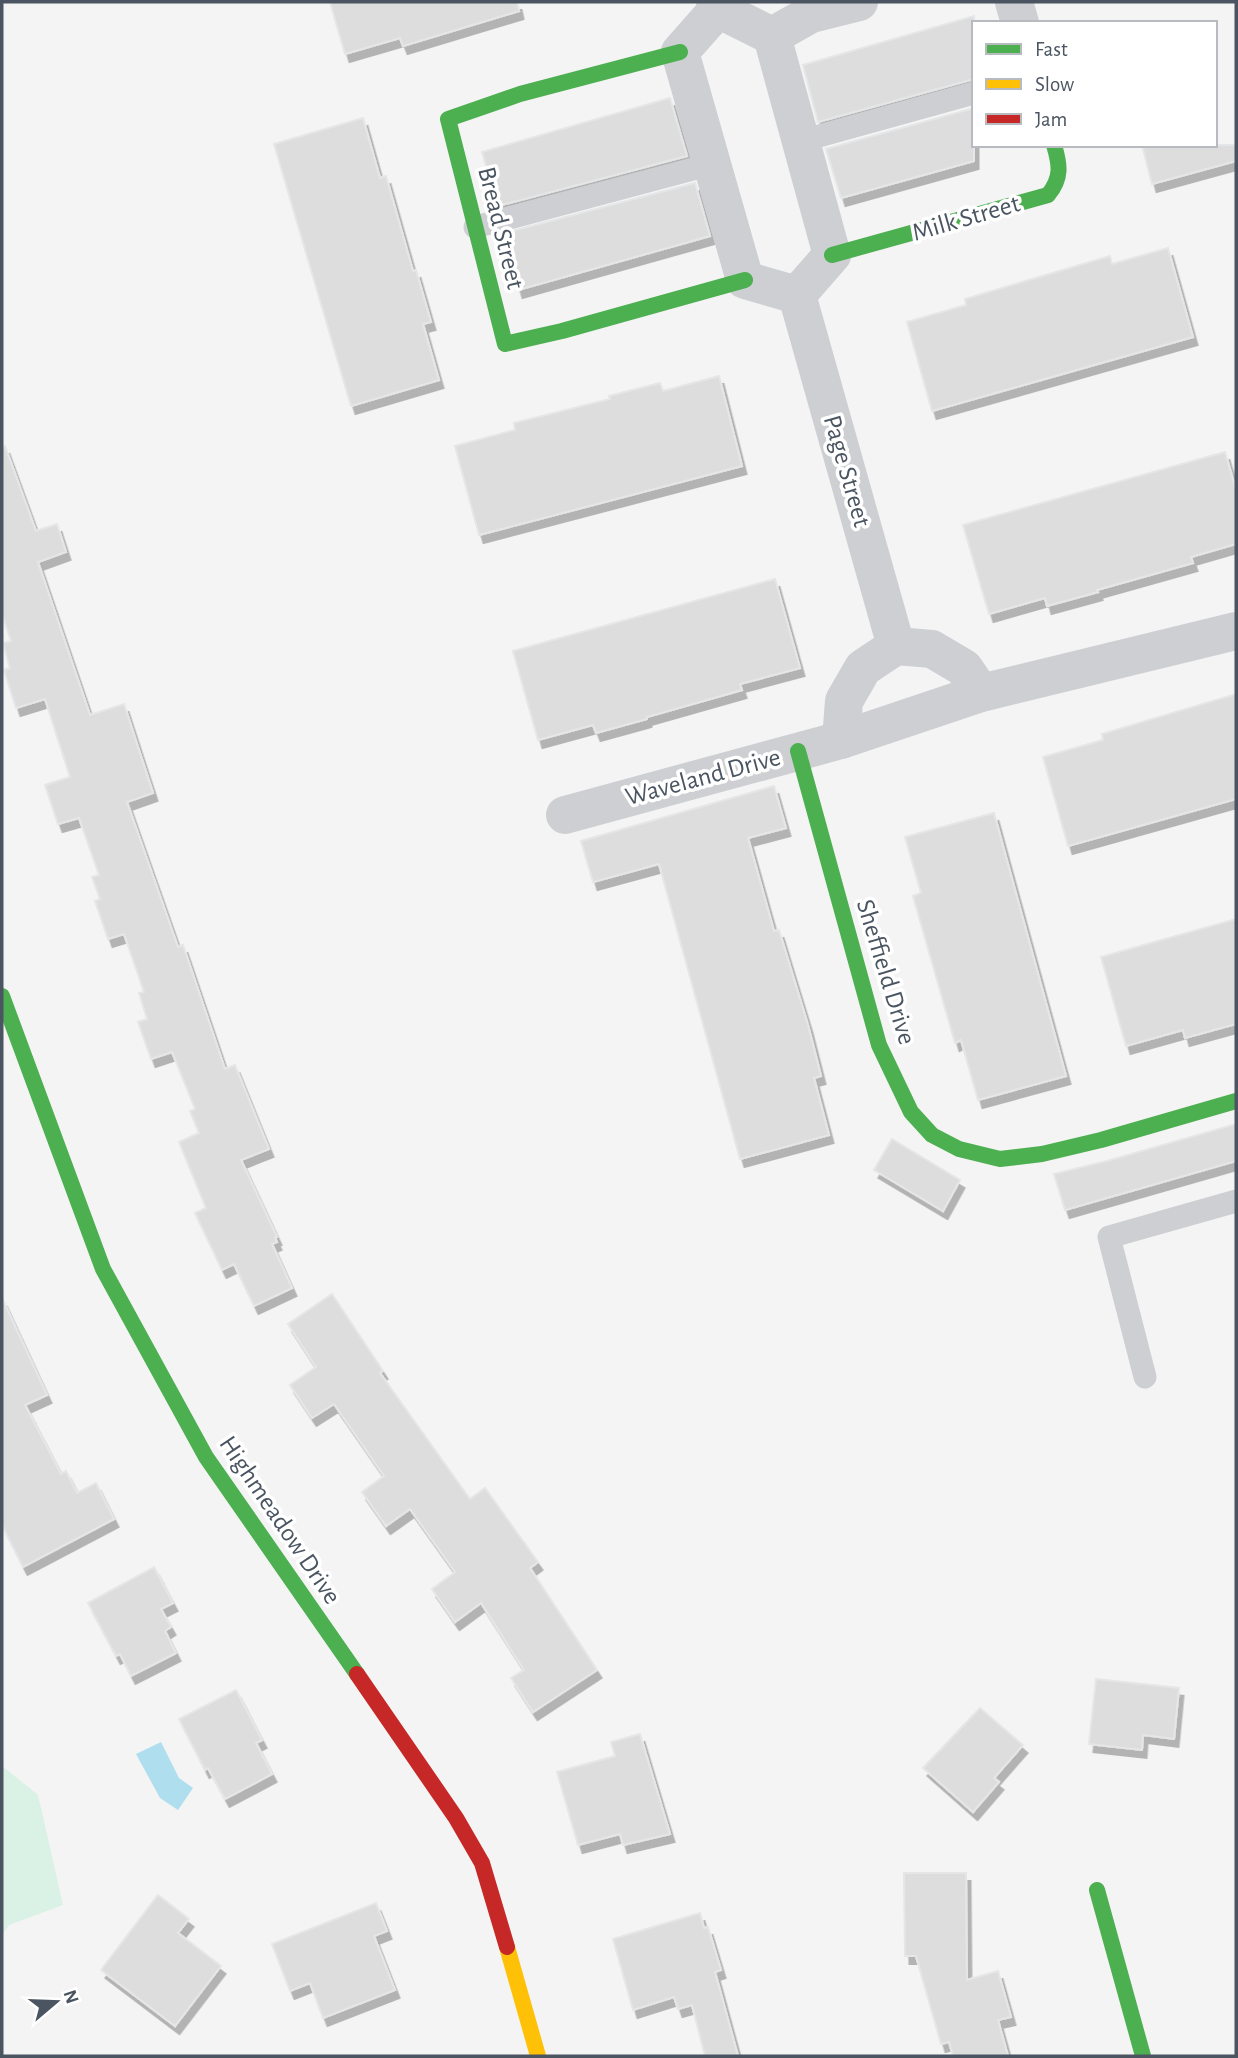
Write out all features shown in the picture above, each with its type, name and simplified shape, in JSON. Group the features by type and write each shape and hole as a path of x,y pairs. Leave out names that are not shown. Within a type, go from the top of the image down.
{"street":[{"path":"772,36 811,14 859,2"},
{"path":"1014,2 1019,21"},
{"path":"716,5 772,36 832,255 797,295 745,280 680,52 716,5"},
{"name":"Bread Street","path":"680,52 520,94 447,119 505,344 575,328 745,280"},
{"name":"Milk Street","path":"832,255 1048,195 1057,185 1061,172 1055,147"},
{"name":"Page Street","path":"797,295 896,646"},
{"name":"Waveland Drive","path":"565,815 841,740 981,693 1236,631"},
{"path":"841,740 844,701 863,668 896,646 933,649 964,668 981,693"},
{"name":"Sheffield Drive","path":"798,751 878,1045 911,1112 932,1135 960,1150 1000,1159 1042,1154 1101,1140 1236,1101"},
{"name":"Highmeadow Drive","path":"2,996 103,1269 206,1457 418,1761 482,1863 535,2055"},
{"path":"1097,1890 1143,2056"}],"lane":[{"path":"801,141 972,94"},
{"path":"475,227 712,164"},
{"path":"1145,1377 1109,1237 1236,1201"}],"green space":[{"path":"2,1766 38,1795 63,1905 9,1925 2,1935"}],"water":[{"path":"161,1742 179,1778 193,1788 178,1810 160,1798 136,1754"}],"building":[{"path":"330,2 517,2 519,11 403,46 400,38 345,54"},
{"path":"974,16 972,80 818,122 803,65"},
{"path":"670,98 687,156 498,206 482,152"},
{"path":"972,109 974,161 841,198 826,149"},
{"path":"363,118 380,178 386,176 413,271 416,270 431,322 423,324 439,380 351,406 274,144"},
{"path":"1236,145 1236,161 1152,184 1143,147"},
{"path":"695,183 710,236 518,290 505,233"},
{"path":"1168,248 1193,337 932,411 907,322 966,305 965,299 1110,256 1112,264"},
{"path":"719,376 742,466 479,535 455,446 515,430 514,423 610,399 609,396 660,383 663,391"},
{"path":"5,446 36,531 57,524 66,552 38,562 90,715 124,704 153,793 127,802 178,947 183,945 225,1069 235,1065 269,1149 241,1160 277,1237 277,1242 272,1244 292,1288 254,1306 234,1264 222,1270 195,1213 206,1208 179,1142 199,1133 190,1111 195,1109 172,1052 151,1059 138,1022 147,1019 139,993 144,992 124,934 108,939 95,901 100,899 92,877 99,875 79,818 58,824 45,785 70,777 45,699 16,708 4,670 10,668 3,643 11,641 2,614 2,447"},
{"path":"1225,452 1236,490 1236,544 1191,557 1193,563 1097,590 1098,592 1047,606 1045,598 989,614 963,525"},
{"path":"775,579 800,668 740,684 742,690 647,719 596,733 593,725 538,740 513,651"},
{"path":"1236,694 1236,799 1068,846 1043,757 1103,740 1102,734"},
{"path":"774,786 786,828 748,838 774,931 779,930 808,1025 821,1076 814,1078 829,1135 740,1159 659,864 593,882 581,841"},
{"path":"994,813 1066,1076 978,1100 961,1040 955,1043 913,896 921,893 905,837"},
{"path":"1236,919 1236,1024 1185,1038 1183,1030 1126,1046 1101,957"},
{"path":"1236,1124 1236,1161 1065,1210 1054,1174"},
{"path":"892,1139 960,1180 943,1211 874,1170"},
{"path":"332,1294 383,1371 380,1373 470,1499 485,1488 538,1562 530,1568 597,1670 533,1712 511,1678 524,1670 481,1603 455,1622 432,1589 455,1572 410,1509 386,1526 362,1492 384,1476 334,1404 312,1418 290,1385 316,1367 288,1324"},
{"path":"2,1298 47,1395 25,1405 61,1474 66,1471 77,1493 96,1483 114,1519 23,1567 2,1525"},
{"path":"154,1567 173,1603 161,1609 171,1627 165,1631 176,1653 131,1676 120,1654 116,1656 88,1603"},
{"path":"1096,1679 1179,1688 1174,1739 1143,1735 1142,1750 1089,1744"},
{"path":"236,1690 262,1740 256,1743 272,1774 225,1799 208,1768 205,1770 179,1719"},
{"path":"980,1708 1023,1745 994,1778 999,1782 973,1812 923,1768"},
{"path":"640,1734 670,1834 623,1845 620,1834 578,1845 557,1772 615,1756 611,1742"},
{"path":"904,1873 966,1873 967,1980 998,1971 1011,2017 998,2020 1008,2056 953,2056 949,2042 941,2044 916,1956 905,1956"},
{"path":"158,1895 189,1919 178,1933 221,1966 175,2026 101,1970"},
{"path":"376,1903 387,1931 374,1936 395,1990 323,2018 310,1983 290,1991 272,1944"},
{"path":"700,1913 704,1928 708,1927 721,1970 715,1972 738,2056 705,2056 692,2005 678,2009 674,1997 633,2010 613,1939"}],"traffic: fast":[{"path":"680,52 520,94 448,119 505,344 562,331 745,280"},
{"path":"832,255 1048,195 1058,177 1055,147"},
{"path":"798,751 879,1045 911,1112 932,1135 959,1149 1000,1159 1042,1154 1101,1140 1236,1101"},
{"path":"2,996 103,1269 206,1457 357,1674"},
{"path":"1097,1890 1143,2056"}],"traffic: slow":[{"path":"507,1947 538,2056"}],"traffic: jam":[{"path":"357,1674 456,1818 482,1863 507,1947"}]}
